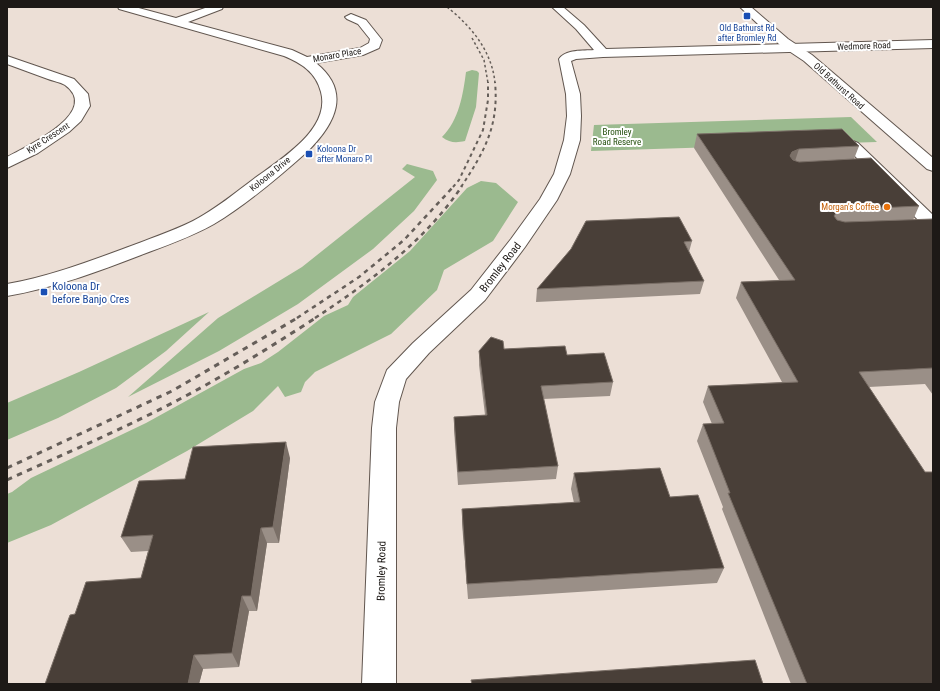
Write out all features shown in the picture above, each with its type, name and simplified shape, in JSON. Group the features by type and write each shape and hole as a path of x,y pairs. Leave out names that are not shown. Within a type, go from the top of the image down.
{"street":[{"name":"Koloona Drive","path":"7,290 64,277 199,225 231,205 302,149 318,133 325,122 330,106 329,91 325,81 316,68 306,60 288,53 123,7"},
{"path":"177,22 218,7"},
{"path":"557,7 580,27 603,53"},
{"name":"Old Bathurst Road","path":"745,7 784,42 808,58 933,166"},
{"name":"Monaro Place","path":"306,60 362,51 375,45 375,38 362,22 351,17"},
{"name":"Wedmore Road","path":"794,49 933,44"},
{"name":"Bromley Road","path":"379,684 384,428 388,402 395,376 421,348 478,295 518,243 548,200 562,174 569,153 574,128 573,94 564,60 574,55 603,53 794,49"},
{"name":"Kyre Crescent","path":"7,60 68,82 76,87 84,99 80,114 68,127 7,164"},
{"path":"853,146 933,226"},
{"path":"854,167 874,166"},
{"path":"909,228 933,226"}],"green space":[{"path":"472,70 479,73 476,107 465,141 450,141 442,137 452,123 459,107 466,72"},
{"name":"Bromley Road Reserve","path":"851,117 877,142 591,151 594,125"},
{"path":"407,164 433,171 437,180 414,211 373,249 298,304 219,351 128,397 218,318 302,267 415,177 402,169"},
{"path":"481,181 496,183 518,202 493,241 444,270 437,290 391,334 315,372 305,382 301,392 285,397 278,386 253,411 187,451 51,525 7,543 7,494 31,478 146,423 244,369 261,363 278,352 324,316 348,305 353,297 410,251 467,188"},
{"path":"209,312 166,351 116,388 58,418 7,440 7,403 79,372"}],"building":[{"path":"842,129 859,146 799,149 792,152 790,156 793,160 799,162 871,158 919,206 838,210 834,216 837,220 845,222 933,219 933,368 859,372 925,472 933,472 933,684 807,684 728,493 730,493 703,424 724,423 708,386 798,382 741,282 795,280 697,134"},
{"path":"679,217 692,241 684,242 704,281 537,289 571,249 586,221"},
{"path":"491,337 503,341 504,349 565,346 567,355 604,353 613,382 541,386 558,466 458,472 454,417 487,415 479,351"},
{"path":"286,442 273,527 261,528 251,596 242,596 232,653 194,655 188,684 45,684 70,615 75,614 86,582 141,578 153,535 121,537 139,481 185,479 193,447"},
{"path":"660,468 670,497 698,495 724,568 467,584 462,509 580,502 574,473"},
{"path":"755,660 763,684 472,684 471,680"}],"railway":[{"path":"447,7 464,22 479,40 490,60 495,83"},
{"path":"472,38 484,60 488,83"},
{"path":"461,187 477,161 492,125 496,97 495,82"},
{"path":"453,187 459,180 483,130 488,100 488,83"},
{"path":"297,318 359,277 404,240 454,186"},
{"path":"315,318 356,290 396,259 432,224 448,206 462,186"},
{"path":"7,468 172,391 299,317"},
{"path":"7,480 115,431 178,400 214,381 317,317"}],"place":[{"name":"Old Bathurst Rd after Bromley Rd","path":"747,16"},
{"name":"Koloona Dr after Monaro Pl","path":"309,154"},
{"name":"Morgan's Coffee","path":"887,207"},
{"name":"Koloona Dr before Banjo Cres","path":"44,292"}]}
